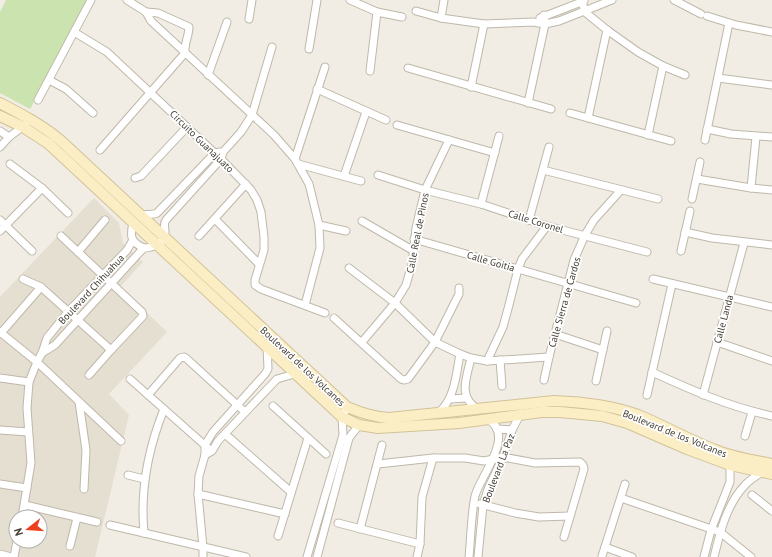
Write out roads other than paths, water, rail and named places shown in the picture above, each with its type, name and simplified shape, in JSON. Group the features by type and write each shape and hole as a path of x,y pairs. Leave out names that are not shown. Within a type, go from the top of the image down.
{"street":[{"path":"38,100 91,0"},
{"path":"100,150 185,53 184,44 189,27 158,13 146,12 127,0"},
{"path":"249,19 252,0"},
{"path":"309,49 317,0"},
{"path":"350,0 377,12 402,17"},
{"path":"442,18 444,0"},
{"path":"416,11 442,18 484,24 533,22 545,24 585,12 612,0"},
{"path":"674,0 704,15 729,24 772,32"},
{"path":"533,22 544,15 556,13 584,1 585,12 607,30 638,52 663,66 685,75"},
{"path":"146,12 151,21 274,135 296,162 309,184 319,225 320,248 305,305 325,312"},
{"path":"370,71 377,12"},
{"path":"528,103 545,24 544,15"},
{"path":"208,75 227,22"},
{"path":"472,87 484,24"},
{"path":"705,140 729,24"},
{"path":"588,118 607,30"},
{"name":"Circuito Guanajuato","path":"74,32 107,52 215,153"},
{"path":"164,224 241,132 252,115 272,47"},
{"path":"648,135 663,66"},
{"path":"296,162 324,67"},
{"path":"408,68 551,109"},
{"path":"718,78 772,85"},
{"path":"49,80 66,89 93,113"},
{"path":"318,89 386,120"},
{"name":"Boulevard de los Volcanes","path":"0,103 50,131 164,236 300,370 342,417 359,425 378,428 459,423 520,415 560,412 602,416 627,423 712,454 772,463"},
{"path":"344,176 366,112"},
{"path":"570,113 671,141"},
{"name":"Boulevard de los Volcanes","path":"0,116 23,127 49,144 267,346 347,407 375,417 388,418 554,401 604,406 637,415 730,465 761,473 772,474"},
{"path":"0,147 9,137 31,120"},
{"path":"397,125 495,153"},
{"path":"135,178 141,176 187,127"},
{"path":"707,128 730,134 772,137"},
{"path":"0,131 9,137"},
{"path":"481,204 499,136"},
{"path":"751,188 756,137"},
{"name":"Calle Real de Pinos","path":"362,342 395,303 406,285 412,264 414,239 425,190 449,140"},
{"path":"529,220 549,147"},
{"path":"155,214 168,203 215,153 222,155"},
{"name":"Circuito Guanajuato","path":"222,155 257,200 264,224 264,250 254,280 255,285 261,289 305,305"},
{"path":"296,162 361,181"},
{"path":"692,199 700,162"},
{"path":"10,164 42,188 68,213"},
{"path":"543,170 658,199"},
{"name":"Calle Coronel","path":"378,175 425,190 481,204 547,226 647,252"},
{"path":"696,179 772,190"},
{"path":"199,236 246,184"},
{"path":"0,231 3,223 42,188"},
{"name":"Calle Sierra de Cardos","path":"544,380 574,260 585,235 594,220 621,190"},
{"path":"681,251 690,211"},
{"path":"133,223 131,234 133,240 138,245 144,248 152,248 158,245 164,236 164,224 155,214 149,213 140,215"},
{"path":"215,219 259,264"},
{"path":"78,252 105,220"},
{"path":"362,221 414,251"},
{"path":"3,223 32,251"},
{"path":"319,225 346,231"},
{"path":"487,361 503,327 522,259 547,226"},
{"path":"685,232 744,243 772,245"},
{"path":"61,236 142,312 143,316 89,375"},
{"name":"Calle Goitia","path":"414,239 636,303"},
{"name":"Boulevard Chihuahua","path":"24,509 31,463 27,408 29,382 37,362 47,338 68,312 127,250 133,240"},
{"name":"Calle Landa","path":"702,395 744,243"},
{"name":"Boulevard Chihuahua","path":"42,353 55,345 144,248"},
{"path":"349,268 395,303 435,342 460,354 487,361 549,357"},
{"path":"23,279 41,287 111,350"},
{"path":"653,279 772,307"},
{"path":"647,395 672,284"},
{"path":"41,287 0,333 37,362 121,441"},
{"path":"334,318 401,379 404,380 408,379 435,342 459,294 459,288"},
{"path":"596,381 607,331"},
{"path":"555,334 603,350"},
{"path":"717,342 772,361"},
{"path":"203,557 198,494 199,476 205,455 205,445 213,432 265,374 268,369 267,346"},
{"path":"438,413 450,399 460,354"},
{"path":"148,395 180,358 184,357 187,358 245,412"},
{"path":"471,358 465,388 466,398 479,409"},
{"path":"500,360 502,386"},
{"path":"268,369 277,379"},
{"path":"205,455 212,451 225,434 277,379 300,370"},
{"path":"652,372 702,395 752,412 772,416"},
{"path":"0,378 29,382"},
{"path":"130,379 212,451"},
{"path":"450,399 466,398"},
{"path":"79,402 86,450 84,489"},
{"name":"Boulevard La Paz","path":"478,557 484,505 488,489 504,457 512,430 520,415 523,404"},
{"path":"273,406 326,454"},
{"path":"307,557 343,435 342,417 347,407"},
{"path":"144,533 144,479 156,431 164,409"},
{"path":"746,436 752,412"},
{"name":"Boulevard La Paz","path":"469,557 476,493 493,459 498,441 497,429 493,423 487,419"},
{"path":"317,557 349,438 359,425"},
{"path":"497,429 512,430"},
{"path":"0,430 28,432"},
{"path":"225,434 292,492"},
{"path":"278,536 308,438"},
{"path":"360,529 382,445"},
{"path":"378,464 434,458 465,458 484,461 504,457 535,463 580,462 584,469 564,537"},
{"path":"417,557 420,544 422,497 434,458"},
{"path":"704,557 711,530 730,482 730,465"},
{"path":"714,557 720,532 736,496 746,483 761,473"},
{"path":"128,475 144,479"},
{"path":"0,484 27,488"},
{"path":"602,556 625,484"},
{"path":"198,494 285,514"},
{"path":"752,495 771,510"},
{"path":"621,498 720,532 751,557"},
{"path":"474,503 539,517 570,516"},
{"path":"25,504 97,522"},
{"path":"70,546 77,518"},
{"path":"338,523 420,544"},
{"path":"110,525 246,557"},
{"path":"605,547 632,557"},
{"path":"0,554 13,557"}]}
